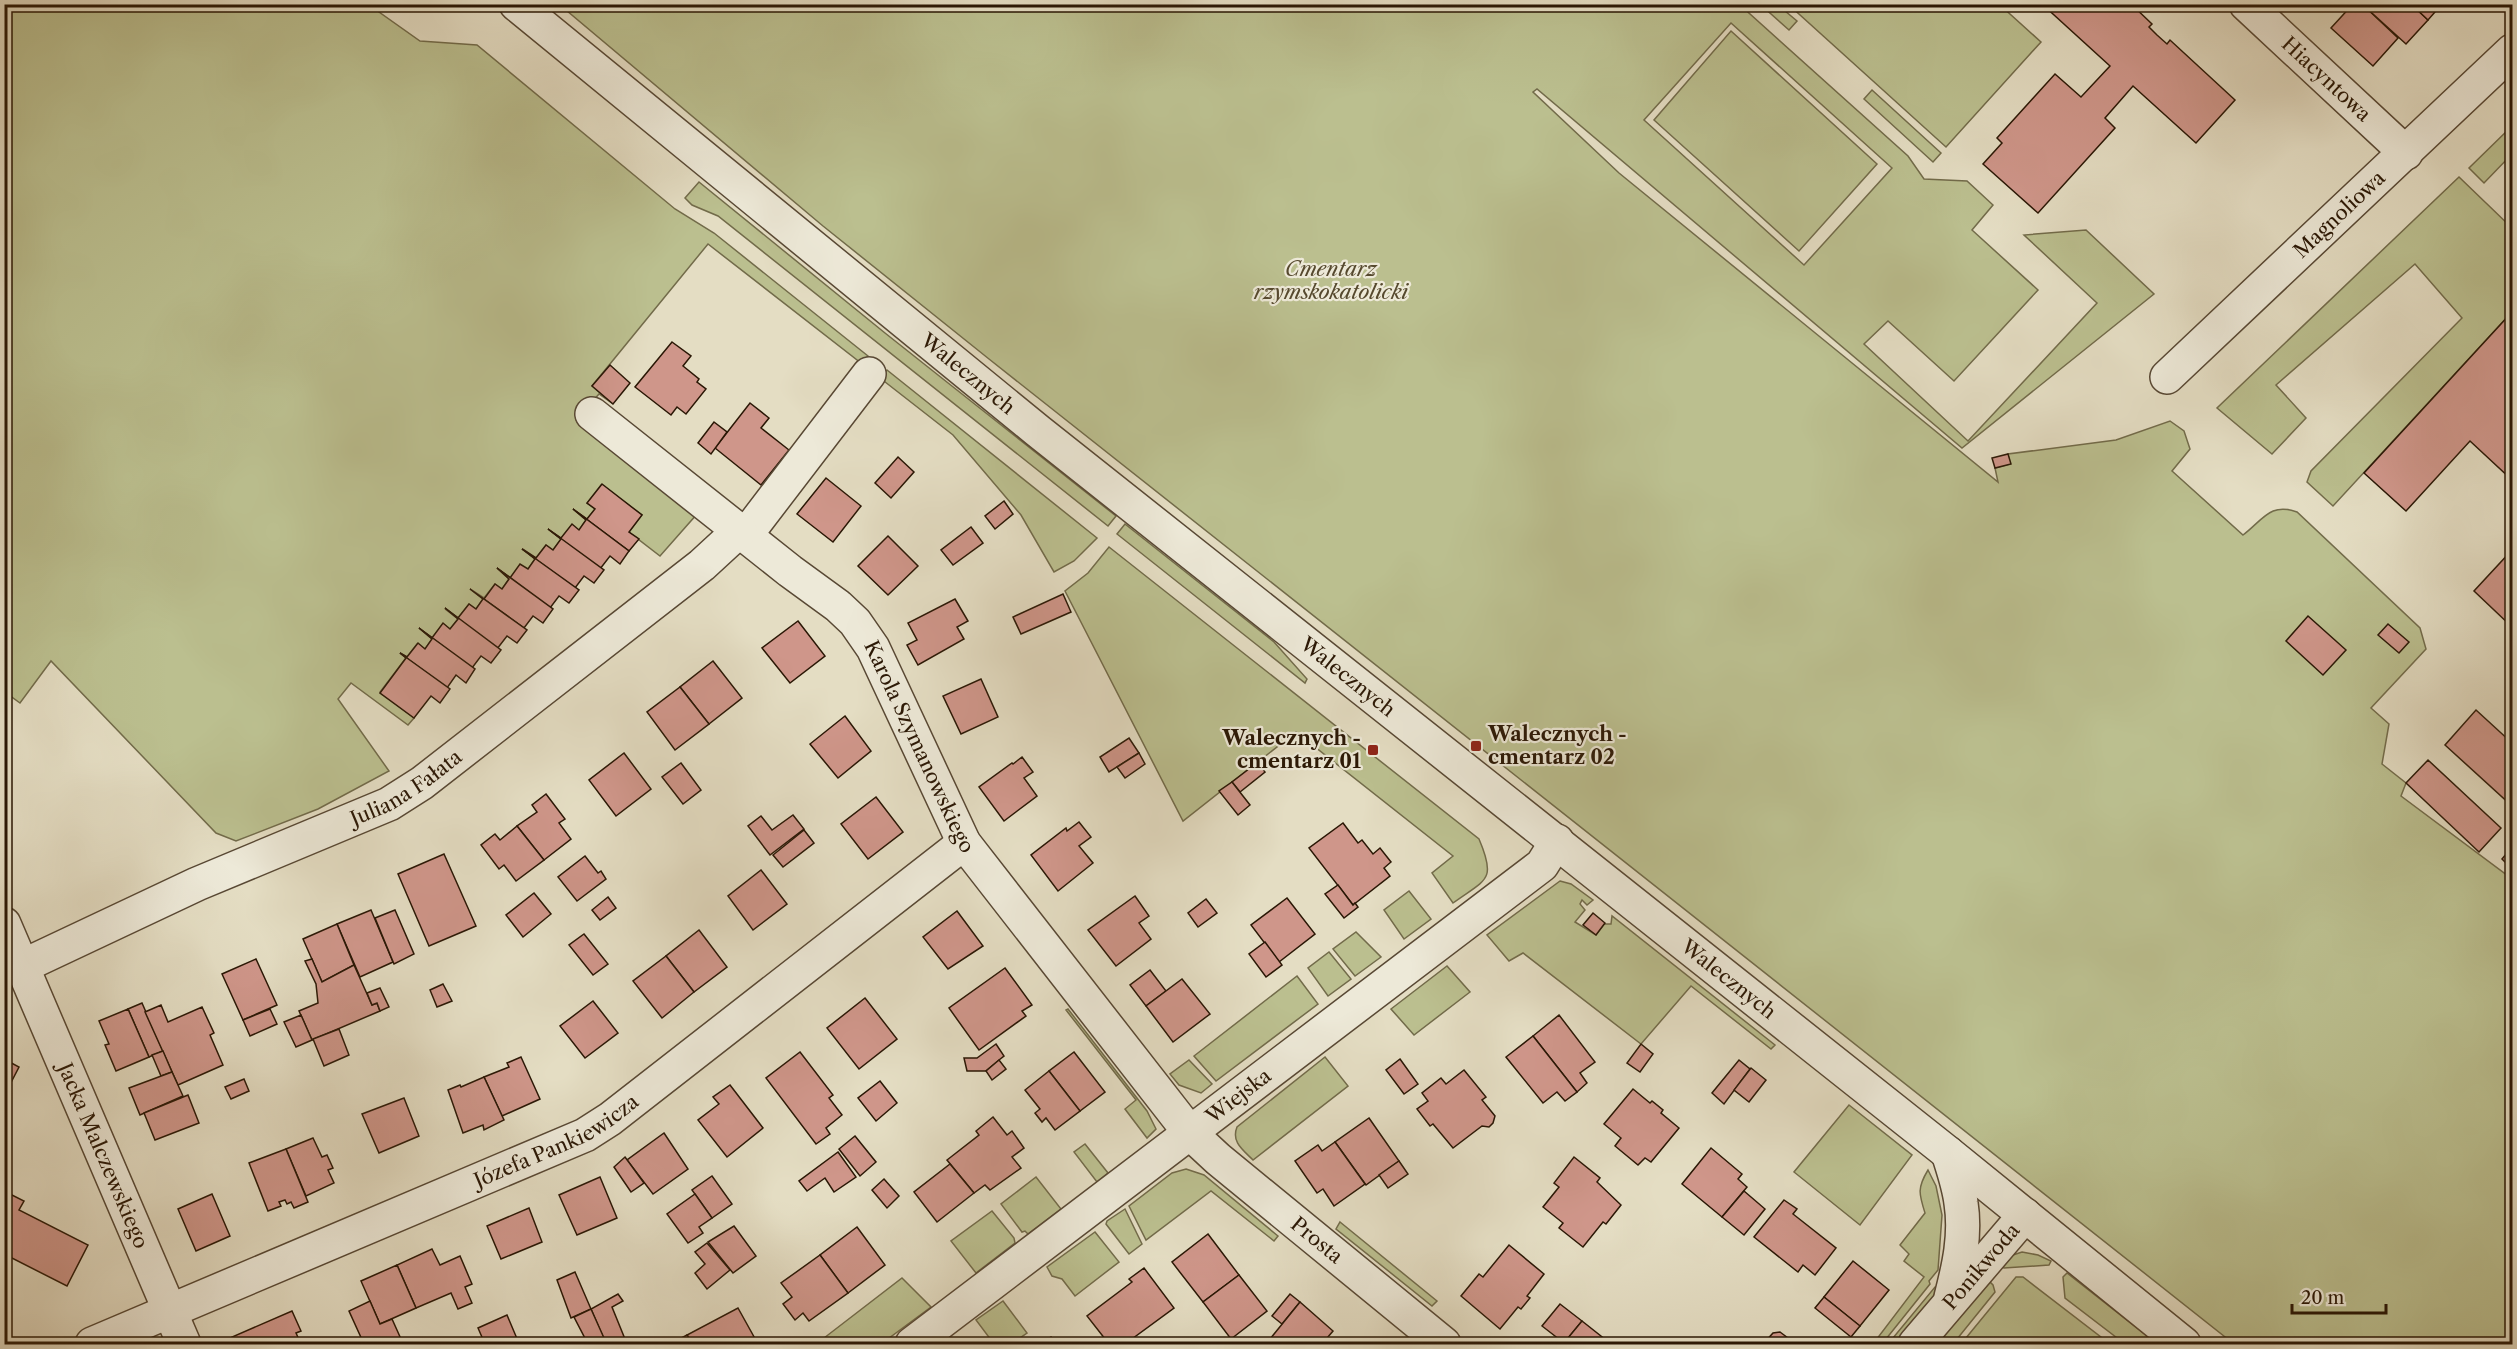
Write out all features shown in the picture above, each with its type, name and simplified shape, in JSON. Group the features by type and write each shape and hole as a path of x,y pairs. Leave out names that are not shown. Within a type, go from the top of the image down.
{"street":[{"name":"Walecznych","path":"516,4 1029,423 1557,841 2184,1344"},
{"name":"Hiacyntowa","path":"2246,4 2406,153"},
{"name":"Magnoliowa","path":"2167,377 2512,51"},
{"name":"Juliana Fałata","path":"23,966 197,884 389,804 422,783 748,527 869,374"},
{"name":"Karola Szymanowskiego","path":"592,414 748,527 855,622 873,648 964,843 1191,1133"},
{"name":"Wiejska","path":"912,1344 1542,865 1557,841"},
{"name":"Józefa Pankiewicza","path":"92,1344 170,1313 585,1135 610,1119 964,843"},
{"name":"Jacka Malczewskiego","path":"4,924 184,1344"},
{"name":"Prosta","path":"1191,1133 1218,1159 1444,1344"},
{"path":"1948,1153 1961,1203 1962,1223 1961,1251 1950,1301"},
{"name":"Ponikwoda","path":"1915,1344 2025,1215"}],"green space":[{"path":"4,5 369,5 420,41 477,45 675,209 714,233 868,356 861,363 708,244 592,386 613,404 599,394 576,420 697,514 660,556 629,532 642,515 601,485 587,503 595,509 587,519 573,509 586,520 579,530 561,538 548,529 561,539 553,550 546,545 536,558 523,549 535,559 528,569 510,578 497,568 509,579 502,589 495,584 484,598 470,589 483,599 476,609 469,604 458,618 445,609 458,619 450,629 443,624 432,638 419,628 432,639 425,649 417,644 407,657 400,653 406,658 380,692 414,718 408,725 351,683 338,699 389,771 318,809 236,841 216,833 51,661 20,703 5,692"},
{"name":"Cmentarz rzymskokatolicki","path":"560,5 1740,5 1908,156 1924,179 1967,181 1993,205 1972,230 2038,290 1954,381 1888,321 1864,344 1968,441 2097,303 2024,235 2086,230 2154,294 1962,448 1537,89 1533,92 1619,173 1998,482 1995,468 2010,464 2008,454 2116,440 2170,421 2184,431 2190,449 2172,471 2243,535 2273,511 2280,509 2297,512 2420,628 2426,649 2371,708 2389,724 2382,764 2406,783 2401,796 2512,879 2512,1344 2234,1344 823,226","holes":["1731,23 1892,168 1804,265 1644,120"]},
{"path":"1761,5 1778,5 1797,21 1789,30"},
{"path":"1789,5 2000,5 2041,42 1946,147"},
{"path":"1731,31 1877,164 1799,251 1654,120"},
{"path":"1872,90 1941,153 1933,162 1864,99"},
{"path":"2512,126 2512,154 2484,183 2469,168"},
{"path":"2459,177 2512,228 2512,312 2333,506 2307,482 2311,471 2462,318 2415,264 2276,385 2306,418 2272,454 2217,408"},
{"path":"699,182 1116,516 1108,526 718,216 692,205 685,198"},
{"path":"887,370 1097,538 1074,561 1054,572 1021,515 953,435 880,378"},
{"path":"1125,524 1274,642 1307,679 1305,683 1117,534"},
{"path":"1109,547 1479,839 1487,863 1485,878 1453,903 1432,873 1453,856 1296,732 1183,821 1065,591 1088,573"},
{"path":"1560,881 1571,884 1593,900 1587,905 1582,900 1580,904 1585,910 1575,922 1596,935 1604,924 1611,924 1612,916 1775,1045 1771,1049 1691,986 1641,1044 1523,953 1509,961 1487,935"},
{"path":"1409,891 1431,919 1404,939 1384,910"},
{"path":"1356,932 1381,957 1355,976 1333,949"},
{"path":"1329,952 1351,979 1328,996 1308,968"},
{"path":"1447,966 1470,992 1414,1035 1391,1009"},
{"path":"1297,976 1318,1004 1216,1081 1194,1056"},
{"path":"1068,1009 1147,1111 1156,1129 1147,1138 1125,1109 1136,1100 1066,1010"},
{"path":"1325,1057 1348,1086 1253,1160 1237,1141 1237,1127"},
{"path":"1189,1060 1212,1084 1201,1093 1179,1085 1170,1074"},
{"path":"1849,1105 1912,1155 1860,1225 1794,1172"},
{"path":"1085,1144 1108,1173 1097,1182 1074,1152"},
{"path":"1186,1169 1204,1175 1278,1236 1274,1241 1211,1191 1146,1240 1129,1206 1172,1173"},
{"path":"1928,1170 1936,1186 1942,1215 1938,1270 1929,1281 1930,1284 1882,1344 1876,1340 1924,1277 1904,1261 1909,1254 1900,1245 1925,1213 1920,1191"},
{"path":"1036,1177 1061,1209 1028,1234 1025,1231 1022,1232 1001,1204"},
{"path":"1125,1209 1142,1244 1129,1254 1106,1224"},
{"path":"992,1211 1014,1238 1015,1243 976,1273 951,1241"},
{"path":"1340,1222 1437,1301 1432,1306 1336,1229"},
{"path":"1095,1232 1119,1262 1075,1296 1062,1279 1052,1276 1047,1267"},
{"path":"2022,1252 2038,1255 2051,1261 2049,1265 2004,1268 1999,1265 2013,1255"},
{"path":"2067,1273 2156,1344 2125,1344 2065,1298 2063,1277"},
{"path":"2016,1277 2023,1277 2110,1344 1961,1344"},
{"path":"902,1278 931,1307 881,1344 829,1344 824,1338"},
{"path":"1988,1280 1995,1292 1953,1344 1942,1344 1939,1340"},
{"path":"1935,1287 1938,1288 1939,1294 1897,1344 1888,1344"},
{"path":"1003,1301 1027,1333 1011,1344 994,1344 976,1320"}],"building":[{"path":"2042,4 2131,4 2152,24 2149,27 2157,35 2167,44 2170,40 2235,100 2196,143 2133,86 2105,118 2115,128 2038,213 1983,164 2002,143 1997,138 2055,74 2081,97 2110,66"},
{"path":"2353,4 2362,4 2398,38 2373,66 2331,28"},
{"path":"2362,4 2411,4 2428,20 2406,44"},
{"path":"2411,4 2442,4 2428,20"},
{"path":"2512,312 2512,480 2470,441 2406,511 2364,473"},
{"path":"672,342 691,356 683,366 699,379 697,382 706,389 686,414 677,407 671,415 635,387"},
{"path":"610,365 630,383 613,404 592,386"},
{"path":"750,403 769,418 761,428 789,450 761,485 715,448"},
{"path":"714,422 727,432 711,454 698,443"},
{"path":"2008,454 2011,464 1995,468 1992,458"},
{"path":"898,457 914,472 891,498 875,483"},
{"path":"826,478 861,506 833,542 797,514"},
{"path":"602,484 642,515 629,532 639,539 629,551 573,509 587,519 595,509 587,503"},
{"path":"1004,501 1013,514 995,529 985,516"},
{"path":"573,509 629,551 620,564 610,556 600,569 548,529 561,538 572,524 579,530 586,520"},
{"path":"971,527 983,543 953,565 941,550"},
{"path":"548,529 604,570 594,583 584,576 575,588 522,549 536,558 546,545 553,550 561,539"},
{"path":"888,536 918,566 888,595 858,566"},
{"path":"522,549 579,590 569,603 559,596 550,608 510,578 520,564 528,569 535,559"},
{"path":"2512,550 2512,627 2474,591"},
{"path":"497,568 553,609 543,623 533,616 524,628 484,599 495,584 502,589 509,579"},
{"path":"470,589 527,630 517,643 507,636 497,649 445,608 458,618 469,604 476,609 483,599"},
{"path":"1063,594 1071,612 1021,634 1013,617"},
{"path":"955,599 968,621 957,627 964,639 918,665 907,645 917,640 908,623"},
{"path":"445,608 501,650 491,663 481,656 472,668 432,638 443,623 450,629 458,619"},
{"path":"2308,616 2346,650 2323,675 2286,641"},
{"path":"798,621 825,656 790,683 762,648"},
{"path":"2388,624 2409,642 2399,653 2378,635"},
{"path":"419,628 475,669 466,683 456,675 447,688 400,653 407,657 418,643 425,649 432,639"},
{"path":"400,653 450,689 440,703 431,696 414,718 380,693 406,658"},
{"path":"713,661 742,698 709,724 680,687"},
{"path":"981,679 998,717 961,734 943,696"},
{"path":"680,687 709,724 675,750 647,712"},
{"path":"2476,710 2512,743 2512,806 2445,745"},
{"path":"845,716 871,751 838,778 810,744"},
{"path":"1129,738 1139,753 1109,772 1100,757"},
{"path":"624,753 651,789 616,816 589,780"},
{"path":"1139,753 1145,764 1125,778 1117,767"},
{"path":"1022,757 1033,772 1024,778 1037,796 1004,821 979,787"},
{"path":"2428,760 2501,828 2479,852 2406,783"},
{"path":"1258,762 1265,772 1240,792 1232,782"},
{"path":"681,763 701,790 683,804 662,777"},
{"path":"1232,782 1250,805 1238,815 1219,791"},
{"path":"546,794 565,819 559,823 571,839 544,860 517,826 537,812 532,805"},
{"path":"876,797 903,832 868,859 841,824"},
{"path":"793,815 804,829 770,855 748,826 761,816 772,830"},
{"path":"1079,822 1091,837 1079,846 1093,863 1058,891 1031,855 1066,828 1067,831"},
{"path":"1343,823 1358,843 1362,840 1373,854 1380,848 1391,862 1384,868 1390,876 1353,905 1309,848"},
{"path":"517,826 544,860 516,881 504,865 499,869 481,845 495,834 500,840"},
{"path":"804,830 814,843 783,867 773,855"},
{"path":"2512,847 2512,869 2502,859"},
{"path":"444,854 476,926 429,946 398,874"},
{"path":"585,856 598,873 601,871 606,879 577,901 558,877"},
{"path":"761,870 787,904 753,930 728,896"},
{"path":"1338,885 1353,905 1355,903 1358,907 1344,918 1325,894"},
{"path":"534,893 551,914 523,937 506,915"},
{"path":"1135,896 1149,916 1139,923 1151,939 1116,966 1088,930"},
{"path":"608,897 616,908 600,920 592,910"},
{"path":"1287,898 1315,934 1279,962 1251,925"},
{"path":"1206,899 1217,913 1198,927 1188,913"},
{"path":"371,910 393,962 360,977 337,924"},
{"path":"395,910 414,954 394,964 375,918"},
{"path":"957,911 983,946 948,969 923,937"},
{"path":"1593,913 1605,923 1596,935 1583,925"},
{"path":"337,924 354,965 322,982 303,939"},
{"path":"699,930 727,967 694,992 666,956"},
{"path":"584,934 608,964 593,975 569,945"},
{"path":"1265,942 1282,965 1266,977 1249,954"},
{"path":"666,956 694,992 662,1018 633,981"},
{"path":"256,959 277,1005 243,1020 222,974"},
{"path":"312,959 322,982 354,965 372,1005 377,1003 380,1011 312,1040 299,1011 318,1003 316,984 305,961"},
{"path":"1005,968 1032,1005 1022,1011 1026,1016 979,1050 949,1008"},
{"path":"1150,970 1166,991 1146,1006 1130,985"},
{"path":"1182,979 1210,1014 1173,1042 1146,1006"},
{"path":"443,984 452,1001 437,1007 430,990"},
{"path":"380,988 389,1007 380,1011 377,1003 372,1005 367,993"},
{"path":"865,998 897,1039 859,1069 827,1028"},
{"path":"593,1001 618,1033 585,1058 560,1026"},
{"path":"142,1003 163,1051 149,1057 128,1009"},
{"path":"161,1005 168,1022 202,1007 214,1033 210,1035 223,1065 178,1085 145,1012"},
{"path":"128,1009 149,1057 116,1071 105,1045 109,1044 99,1021"},
{"path":"270,1009 277,1024 250,1036 243,1020"},
{"path":"301,1015 312,1040 296,1047 284,1022"},
{"path":"1559,1015 1595,1062 1580,1073 1587,1083 1577,1092 1533,1036"},
{"path":"339,1029 349,1055 324,1066 313,1039"},
{"path":"1533,1036 1577,1092 1565,1101 1557,1092 1543,1103 1506,1057"},
{"path":"996,1044 1004,1056 986,1071 967,1071 964,1058 977,1058"},
{"path":"1641,1044 1653,1054 1640,1072 1627,1063"},
{"path":"163,1051 172,1072 161,1076 152,1055"},
{"path":"800,1052 833,1095 829,1098 842,1115 826,1128 830,1134 816,1144 766,1078"},
{"path":"1074,1052 1105,1092 1080,1111 1049,1071"},
{"path":"521,1057 540,1099 502,1116 484,1077 509,1067 507,1063"},
{"path":"4,1059 19,1067 4,1096"},
{"path":"1400,1059 1418,1084 1404,1094 1386,1070"},
{"path":"999,1060 1006,1069 992,1080 986,1071"},
{"path":"1739,1060 1750,1069 1724,1104 1712,1093"},
{"path":"1751,1068 1766,1080 1749,1102 1734,1090"},
{"path":"1464,1070 1486,1097 1482,1100 1495,1116 1489,1127 1482,1126 1453,1148 1433,1124 1430,1126 1417,1109 1428,1101 1422,1093 1441,1078 1446,1084"},
{"path":"1049,1071 1080,1111 1055,1130 1046,1118 1042,1122 1035,1113 1040,1109 1025,1090"},
{"path":"172,1072 183,1096 140,1115 129,1088"},
{"path":"484,1077 504,1120 484,1130 483,1125 463,1133 448,1090"},
{"path":"244,1079 249,1091 231,1099 225,1087"},
{"path":"880,1081 897,1103 876,1121 858,1098"},
{"path":"730,1085 763,1128 727,1157 698,1120 719,1104 713,1097"},
{"path":"1633,1089 1663,1110 1661,1113 1679,1128 1651,1162 1645,1158 1638,1165 1615,1146 1621,1138 1604,1124"},
{"path":"188,1095 199,1123 155,1140 144,1113"},
{"path":"404,1098 419,1136 379,1153 362,1114"},
{"path":"993,1117 1007,1135 1012,1131 1024,1148 1012,1157 1021,1168 990,1190 985,1185 974,1193 947,1160 979,1135 976,1131"},
{"path":"1369,1118 1399,1161 1366,1185 1335,1142"},
{"path":"664,1133 688,1169 653,1194 627,1160"},
{"path":"855,1136 876,1162 860,1176 839,1149"},
{"path":"313,1138 322,1157 327,1155 333,1168 328,1170 334,1183 306,1196 286,1149"},
{"path":"1335,1142 1365,1184 1334,1206 1323,1189 1317,1193 1295,1161 1318,1145 1322,1151"},
{"path":"1711,1148 1742,1174 1738,1179 1747,1187 1722,1217 1682,1184"},
{"path":"286,1149 308,1202 294,1208 291,1202 287,1204 285,1200 279,1202 281,1206 268,1211 249,1163"},
{"path":"838,1152 856,1177 834,1192 825,1178 807,1191 799,1181"},
{"path":"625,1157 644,1183 631,1192 614,1167"},
{"path":"1574,1157 1600,1178 1597,1182 1621,1205 1606,1224 1603,1222 1583,1247 1559,1228 1563,1223 1543,1207 1559,1187 1554,1183"},
{"path":"1399,1161 1408,1174 1388,1188 1379,1175"},
{"path":"950,1164 974,1193 937,1222 914,1192"},
{"path":"712,1176 732,1204 712,1218 692,1190"},
{"path":"600,1177 617,1218 577,1235 559,1195"},
{"path":"884,1179 899,1196 887,1208 872,1190"},
{"path":"4,1191 24,1201 19,1210 88,1245 67,1286 4,1254"},
{"path":"1744,1191 1765,1209 1744,1235 1722,1217"},
{"path":"212,1194 230,1236 196,1251 178,1209"},
{"path":"695,1194 712,1218 699,1227 703,1233 688,1243 667,1214"},
{"path":"1784,1200 1797,1209 1793,1214 1836,1248 1815,1275 1803,1265 1798,1272 1754,1237"},
{"path":"529,1208 542,1242 501,1259 487,1226"},
{"path":"734,1226 756,1256 733,1273 708,1242"},
{"path":"857,1227 885,1265 848,1293 820,1255"},
{"path":"1208,1234 1239,1275 1203,1302 1172,1262"},
{"path":"707,1243 730,1270 707,1289 695,1273 705,1264 695,1252"},
{"path":"1509,1245 1544,1274 1527,1296 1530,1298 1521,1309 1518,1307 1500,1329 1461,1296 1479,1274 1483,1277"},
{"path":"432,1249 440,1265 460,1256 472,1284 465,1287 472,1303 458,1309 451,1293 416,1308 397,1265"},
{"path":"820,1255 848,1293 809,1321 803,1313 795,1320 783,1304 792,1297 781,1283"},
{"path":"1853,1261 1889,1290 1860,1326 1824,1297"},
{"path":"397,1265 416,1308 380,1324 361,1281"},
{"path":"1144,1268 1174,1308 1125,1344 1109,1344 1087,1316 1132,1282 1129,1279"},
{"path":"575,1272 591,1309 571,1318 557,1280"},
{"path":"1239,1275 1267,1311 1231,1339 1203,1302"},
{"path":"618,1294 623,1301 612,1307 627,1344 606,1344 591,1309"},
{"path":"1290,1294 1300,1302 1282,1324 1272,1316"},
{"path":"1824,1297 1860,1326 1851,1337 1815,1308"},
{"path":"370,1301 380,1324 392,1319 401,1339 388,1344 364,1344 349,1311"},
{"path":"1300,1302 1333,1331 1322,1344 1266,1344"},
{"path":"1560,1304 1582,1321 1564,1343 1542,1326"},
{"path":"738,1308 758,1344 693,1344 687,1335"},
{"path":"591,1309 606,1344 588,1344 574,1317"},
{"path":"292,1311 301,1331 296,1333 301,1344 236,1344 232,1337"},
{"path":"507,1315 518,1341 511,1344 485,1344 478,1328"},
{"path":"1582,1321 1611,1344 1563,1344"},
{"path":"1780,1332 1796,1344 1763,1344 1773,1333"},
{"path":"687,1335 693,1344 670,1344"},
{"path":"1051,1337 1056,1344 1040,1344"}],"place":[{"name":"Walecznych - cmentarz 02","path":"1476,746"},
{"name":"Walecznych - cmentarz 01","path":"1373,750"}]}
